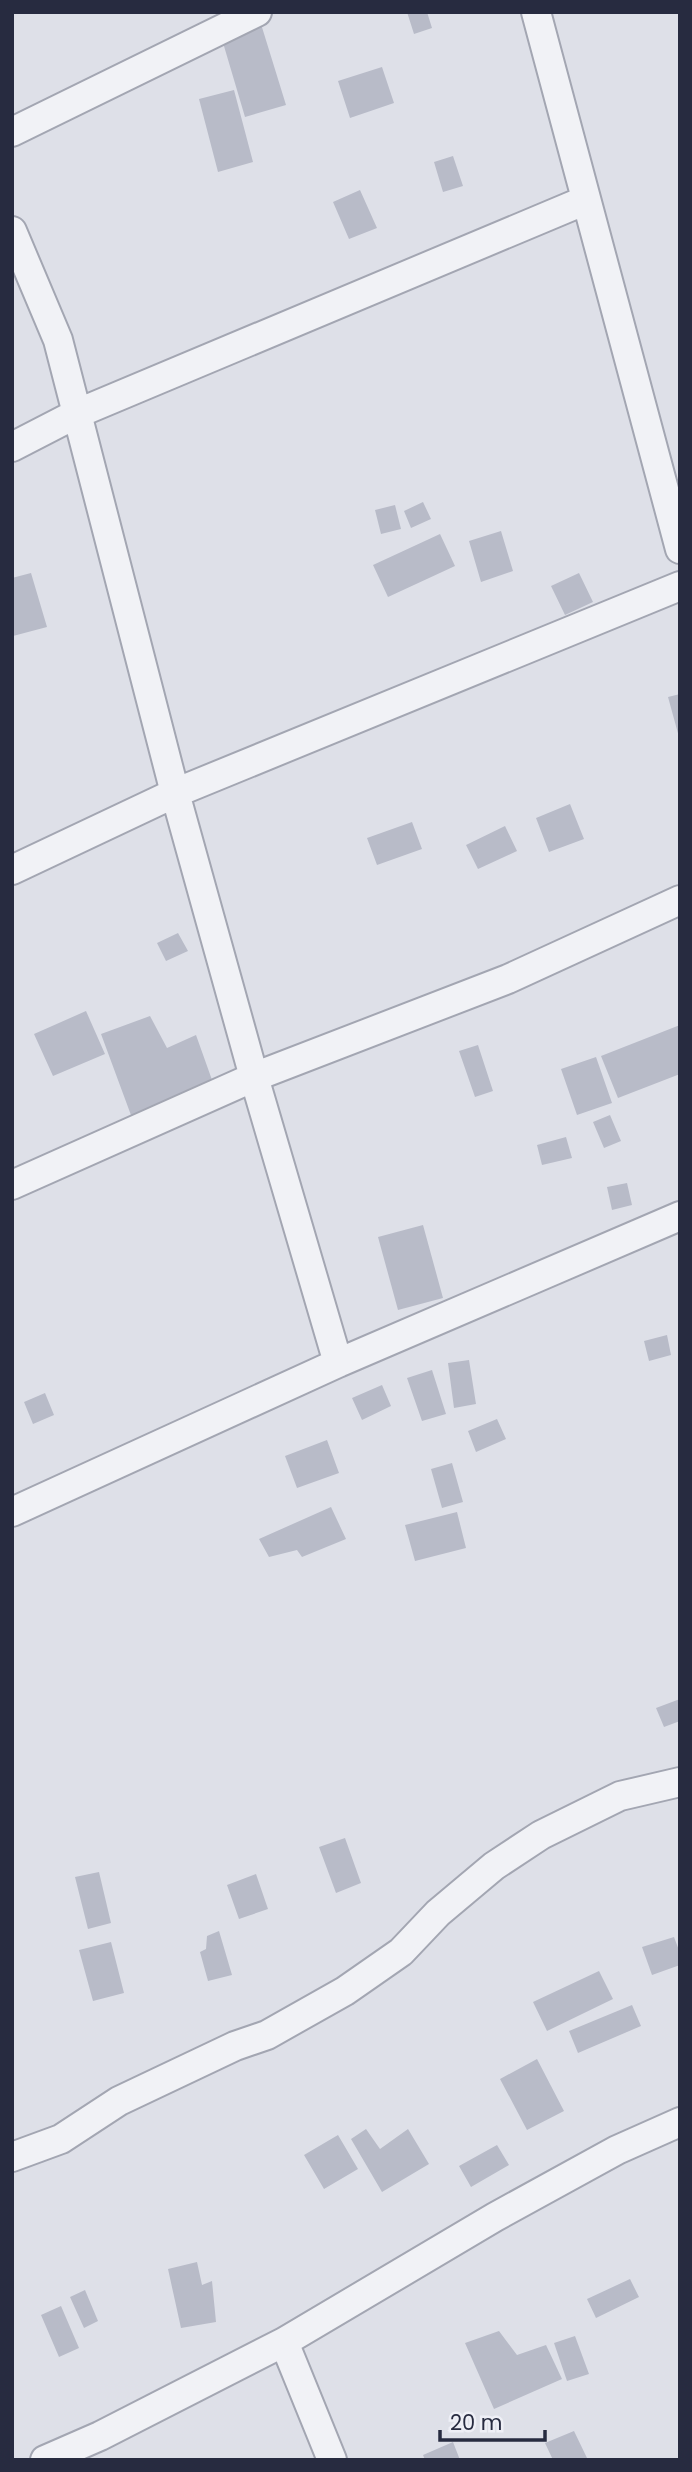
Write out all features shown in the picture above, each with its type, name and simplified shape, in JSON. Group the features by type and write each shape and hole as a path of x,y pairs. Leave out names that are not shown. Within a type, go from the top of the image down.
{"street":[{"path":"12,132 257,12"},
{"path":"536,12 680,550"},
{"path":"12,447 76,414 586,200"},
{"path":"12,231 58,340 175,793 254,1077 338,1363"},
{"path":"12,870 175,793 680,586"},
{"path":"12,1185 254,1077 508,979 680,900"},
{"path":"12,1512 338,1363 680,1216"},
{"path":"12,2157 61,2140 119,2101 235,2046 267,2035 345,1991 401,1952 439,1913 494,1866 541,1835 620,1796 680,1782"},
{"path":"45,2460 100,2436 284,2342 617,2150 680,2122"},
{"path":"284,2342 332,2460"}],"building":[{"path":"407,12 427,12 432,28 414,34"},
{"path":"261,24 286,105 245,117 221,36"},
{"path":"382,67 394,103 350,118 338,81"},
{"path":"234,90 253,162 218,172 199,99"},
{"path":"453,156 463,186 443,192 434,162"},
{"path":"360,190 377,228 349,239 333,202"},
{"path":"423,502 431,519 411,528 404,511"},
{"path":"395,505 401,529 381,534 375,510"},
{"path":"501,531 513,571 481,582 469,541"},
{"path":"440,534 455,566 388,597 373,565"},
{"path":"31,573 47,627 13,636 12,578"},
{"path":"579,573 593,602 565,615 551,586"},
{"path":"680,694 680,737 679,737 668,697"},
{"path":"570,804 584,839 549,852 536,818"},
{"path":"412,822 422,849 377,865 367,838"},
{"path":"505,826 517,851 478,869 466,845"},
{"path":"178,933 188,951 166,961 157,943"},
{"path":"86,1011 105,1054 53,1076 34,1034"},
{"path":"150,1016 167,1048 196,1035 217,1094 135,1126 101,1034"},
{"path":"680,1025 680,1074 618,1098 601,1056"},
{"path":"478,1045 493,1091 475,1097 459,1051"},
{"path":"596,1057 612,1103 577,1115 561,1069"},
{"path":"610,1115 621,1141 604,1148 593,1122"},
{"path":"566,1137 572,1158 542,1165 537,1145"},
{"path":"627,1183 632,1205 612,1210 607,1187"},
{"path":"423,1225 443,1298 398,1310 378,1237"},
{"path":"667,1335 671,1355 649,1361 644,1341"},
{"path":"469,1360 476,1404 454,1408 448,1363"},
{"path":"432,1370 446,1414 422,1421 407,1378"},
{"path":"382,1385 391,1406 362,1420 352,1398"},
{"path":"45,1393 54,1415 33,1424 24,1402"},
{"path":"497,1419 506,1439 476,1452 468,1431"},
{"path":"327,1440 339,1473 297,1488 285,1456"},
{"path":"452,1463 463,1502 442,1508 431,1469"},
{"path":"331,1507 346,1539 302,1557 297,1550 269,1557 259,1539"},
{"path":"457,1512 466,1548 415,1561 405,1525"},
{"path":"680,1699 680,1721 664,1727 656,1708"},
{"path":"345,1838 361,1883 336,1893 319,1847"},
{"path":"99,1872 111,1923 88,1929 75,1877"},
{"path":"256,1874 268,1909 239,1919 227,1885"},
{"path":"219,1931 232,1975 208,1981 200,1952 206,1949 207,1936"},
{"path":"674,1937 680,1953 680,1965 652,1975 642,1947"},
{"path":"111,1942 124,1993 93,2001 79,1950"},
{"path":"599,1971 613,1999 547,2031 533,2002"},
{"path":"632,2005 641,2026 578,2053 569,2031"},
{"path":"537,2059 564,2111 527,2130 500,2079"},
{"path":"366,2129 380,2149 408,2129 429,2164 382,2192 351,2139"},
{"path":"338,2135 358,2169 324,2189 304,2155"},
{"path":"497,2145 509,2165 471,2187 459,2166"},
{"path":"197,2262 202,2285 212,2281 216,2322 181,2328 168,2269"},
{"path":"630,2279 639,2297 596,2318 587,2299"},
{"path":"85,2290 98,2321 84,2328 70,2297"},
{"path":"61,2306 79,2348 59,2357 41,2315"},
{"path":"499,2331 517,2355 546,2345 562,2379 494,2409 465,2343"},
{"path":"575,2336 589,2374 567,2381 554,2343"},
{"path":"574,2431 587,2458 553,2460 545,2443"},
{"path":"453,2442 460,2460 425,2460 423,2455"}]}
